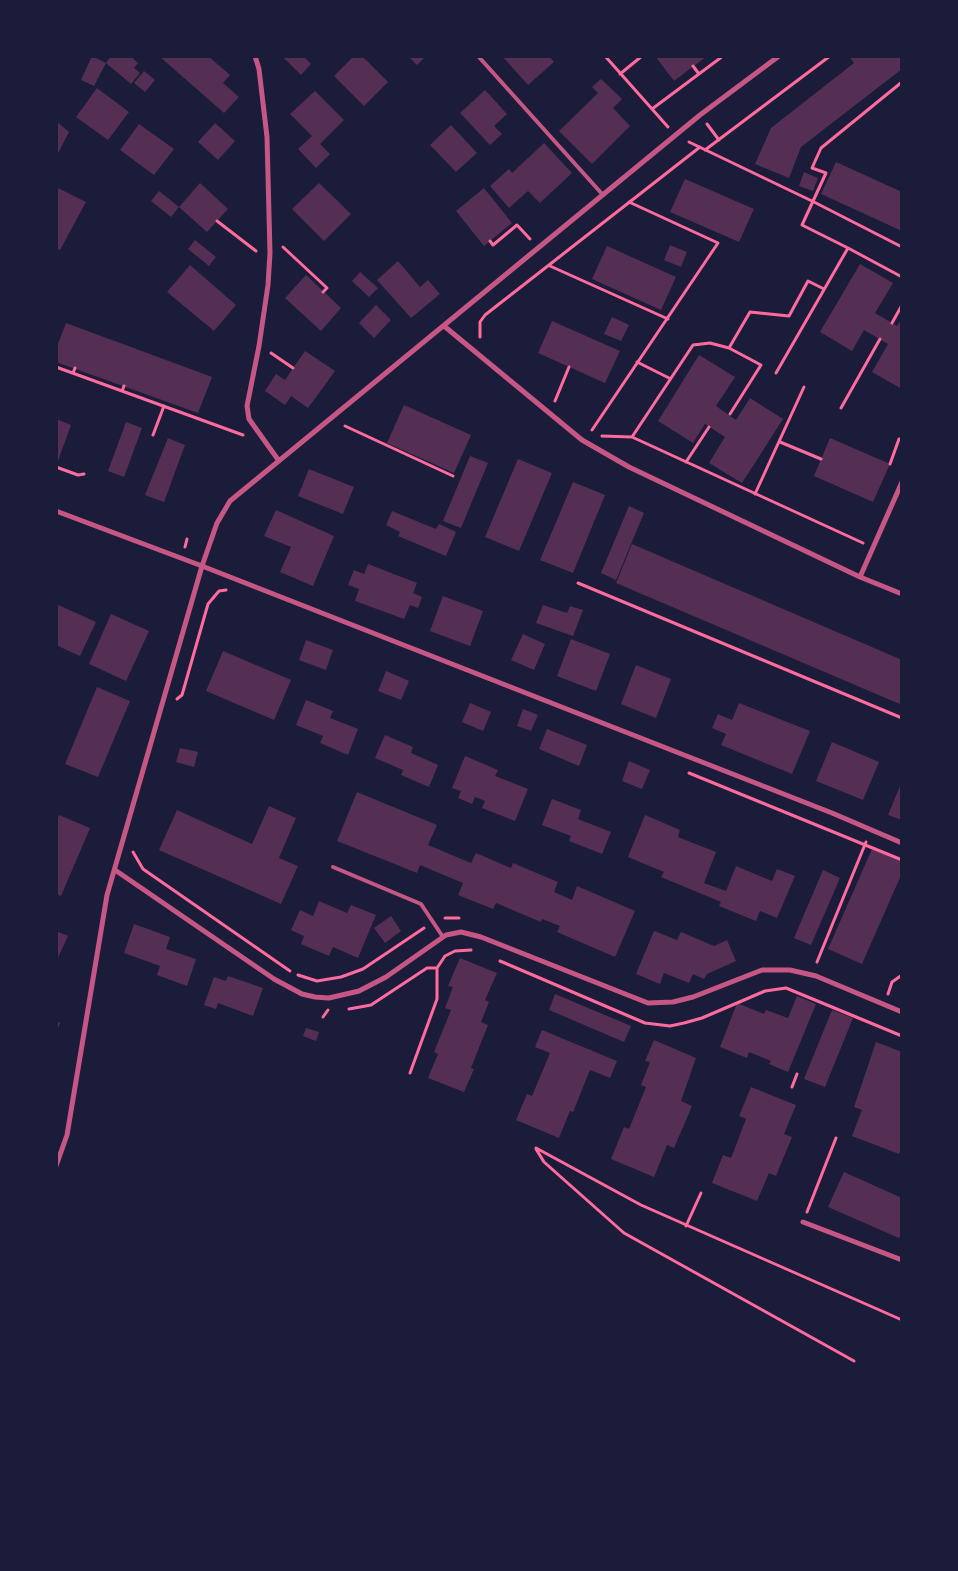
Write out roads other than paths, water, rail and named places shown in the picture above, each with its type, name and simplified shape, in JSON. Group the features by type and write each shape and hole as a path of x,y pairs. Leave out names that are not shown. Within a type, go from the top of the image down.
{"street":[{"path":"255,56 259,69 267,137 268,285 259,346 247,406 257,432 279,461"},
{"path":"56,1166 67,1135 107,895 202,566 217,523 230,501 700,115 779,56"},
{"path":"444,326 582,440 629,467 860,577 902,594"},
{"path":"860,577 902,482"},
{"path":"56,511 202,566 902,843"},
{"path":"115,870 274,979 302,994 315,997 329,998 359,992 386,977 443,937 462,932 482,937 648,1003 673,1002 693,997 762,970 790,970 816,976 902,1012"},
{"path":"803,1222 902,1260"}],"lane":[{"path":"478,56 603,195"},
{"path":"333,866 421,904 443,937"}]}
